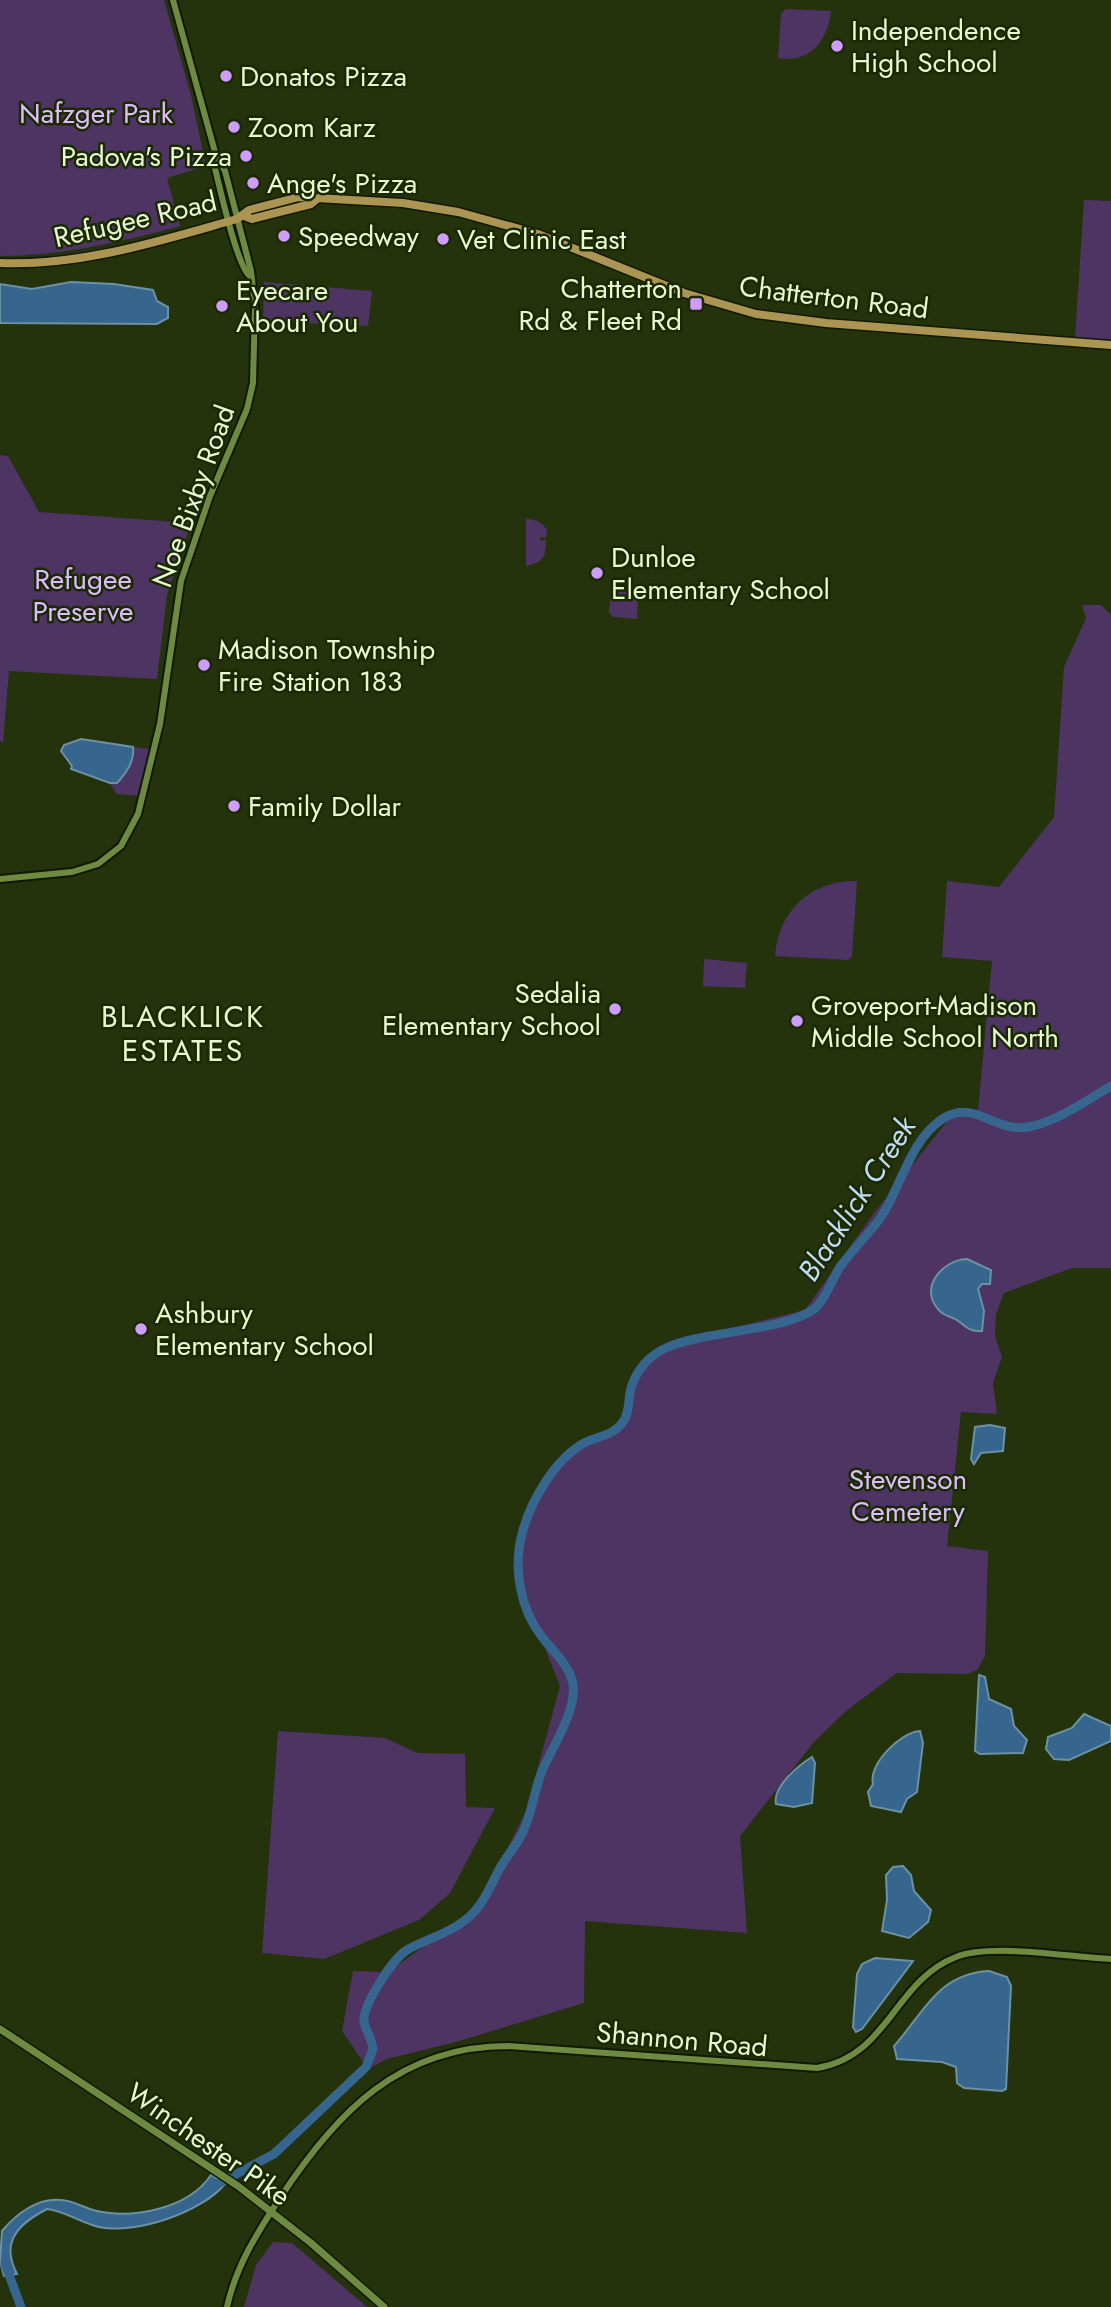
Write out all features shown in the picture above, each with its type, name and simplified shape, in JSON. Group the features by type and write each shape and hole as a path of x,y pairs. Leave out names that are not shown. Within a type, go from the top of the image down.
{"main road":[{"name":"Chatterton Road","path":"237,219 252,219 311,204 317,199 347,198 403,203 488,220 569,245 684,293 756,314 826,323 1111,345"},
{"name":"Refugee Road","path":"0,263 58,262 104,255 237,219"},
{"name":"Winchester Pike","path":"0,2029 238,2186 384,2307"}],"street":[{"name":"Noe Bixby Road","path":"0,879 91,867 116,851 135,822 158,736 181,582 214,485 251,396 255,306 251,271 221,158 215,152 173,0"},
{"name":"Shannon Road","path":"227,2307 242,2259 309,2156 362,2099 400,2072 439,2055 474,2048 508,2046 817,2068 839,2062 863,2049 881,2032 918,1982 934,1968 956,1957 985,1951 1111,1959"}],"green space":[{"name":"Nafzger Park","path":"0,0 164,0 191,95 206,166 167,178 180,226 69,251 0,256"},
{"path":"786,9 831,11 826,31 815,48 789,59 778,58 781,13"},
{"path":"1084,200 1111,201 1111,341 1075,339"},
{"path":"264,282 372,291 368,326 263,321"},
{"name":"Refugee Preserve","path":"0,455 8,456 39,512 191,523 167,595 157,679 9,671 3,742 0,741"},
{"path":"526,518 538,521 547,529 546,538 540,537 541,541 546,539 543,558 526,566"},
{"path":"618,589 629,592 638,599 637,619 614,617 609,613 610,600"},
{"name":"Stevenson Cemetery","path":"1082,605 1101,605 1111,615 1111,1268 1072,1268 1004,1293 996,1314 995,1336 1002,1357 993,1383 997,1414 961,1412 947,1546 988,1551 985,1656 977,1670 967,1674 897,1673 846,1711 814,1742 740,1836 747,1933 585,1921 584,2003 459,2041 387,2059 368,2069 342,2031 353,1971 388,1972 478,1908 526,1811 560,1686 513,1568 539,1495 580,1444 623,1423 644,1362 679,1341 805,1310 874,1213 957,1109 978,1110 992,961 942,957 947,881 999,887 1054,817 1064,667 1086,618"},
{"path":"133,747 150,749 139,796 117,794 110,784 117,783 134,754"},
{"path":"857,881 852,956 848,960 775,956 783,925 800,901 826,886"},
{"path":"704,959 747,963 745,988 703,986"},
{"path":"278,1731 385,1738 417,1753 465,1754 466,1807 495,1808 450,1893 419,1920 324,1959 262,1953"},
{"path":"273,2242 292,2243 367,2307 244,2307 256,2265"}],"water":[{"path":"71,282 114,284 153,290 157,301 168,307 168,318 157,324 0,323 0,284 32,289"},
{"path":"81,739 133,747 127,771 117,783 71,769 72,766 61,751 64,745"},
{"path":"967,1259 991,1270 990,1284 982,1284 978,1289 984,1311 982,1331 971,1330 942,1313 931,1295 935,1278 941,1271 948,1265"},
{"path":"990,1425 1005,1428 1003,1451 981,1453 974,1464 971,1459 975,1427"},
{"path":"979,1675 985,1677 989,1699 1011,1709 1014,1726 1027,1740 1023,1753 980,1754 975,1751"},
{"path":"1084,1714 1111,1726 1111,1741 1069,1760 1054,1759 1046,1749 1048,1737 1072,1728"},
{"path":"920,1731 923,1743 917,1792 907,1799 901,1812 871,1806 868,1792 881,1759 895,1743"},
{"path":"812,1757 815,1763 812,1803 794,1807 776,1804 782,1784"},
{"path":"903,1866 911,1875 914,1891 931,1910 928,1922 909,1938 882,1931 887,1900 886,1875 893,1867"},
{"path":"875,1958 913,1961 862,2029 856,2032 853,2027 857,1974 862,1964"},
{"path":"989,1971 1007,1977 1011,1986 1006,2089 964,2088 957,2083 956,2067 942,2062 897,2059 894,2046 933,1997 956,1979"},
{"path":"211,2175 225,2184 201,2204 167,2219 131,2228 99,2227 47,2209 28,2221 15,2235 10,2252 17,2274 4,2276 0,2261 2,2231 21,2213 36,2204 62,2200 108,2213 141,2212 174,2204 201,2187"}],"waterway":[{"name":"Blacklick Creek","path":"212,2187 274,2154 366,2067 373,2049 364,2022 365,2015 373,1994 387,1972 407,1950 450,1930 471,1916 523,1832 542,1771 568,1717 573,1694 571,1677 534,1626 520,1588 518,1560 522,1534 531,1508 554,1470 575,1449 611,1432 623,1422 637,1374 645,1363 661,1350 702,1337 784,1322 814,1309 840,1267 881,1217 921,1140 941,1120 963,1112 1005,1125 1028,1127 1060,1116 1111,1086"},
{"name":"Blacklick Creek","path":"5,2264 21,2307"}],"place":[{"name":"Independence High School","path":"837,46"},
{"name":"Donatos Pizza","path":"226,76"},
{"name":"Zoom Karz","path":"234,127"},
{"name":"Padova's Pizza","path":"246,156"},
{"name":"Ange's Pizza","path":"253,183"},
{"name":"Speedway","path":"284,236"},
{"name":"Vet Clinic East","path":"443,239"},
{"name":"Chatterton Rd & Fleet Rd","path":"696,304"},
{"name":"Eyecare About You","path":"222,306"},
{"name":"Dunloe Elementary School","path":"597,573"},
{"name":"Madison Township Fire Station 183","path":"204,665"},
{"name":"Family Dollar","path":"234,806"},
{"name":"Sedalia Elementary School","path":"615,1009"},
{"name":"Groveport-Madison Middle School North","path":"797,1021"},
{"name":"Ashbury Elementary School","path":"141,1329"}],"district":[{"name":"BLACKLICK ESTATES","path":"183,1034"}]}
